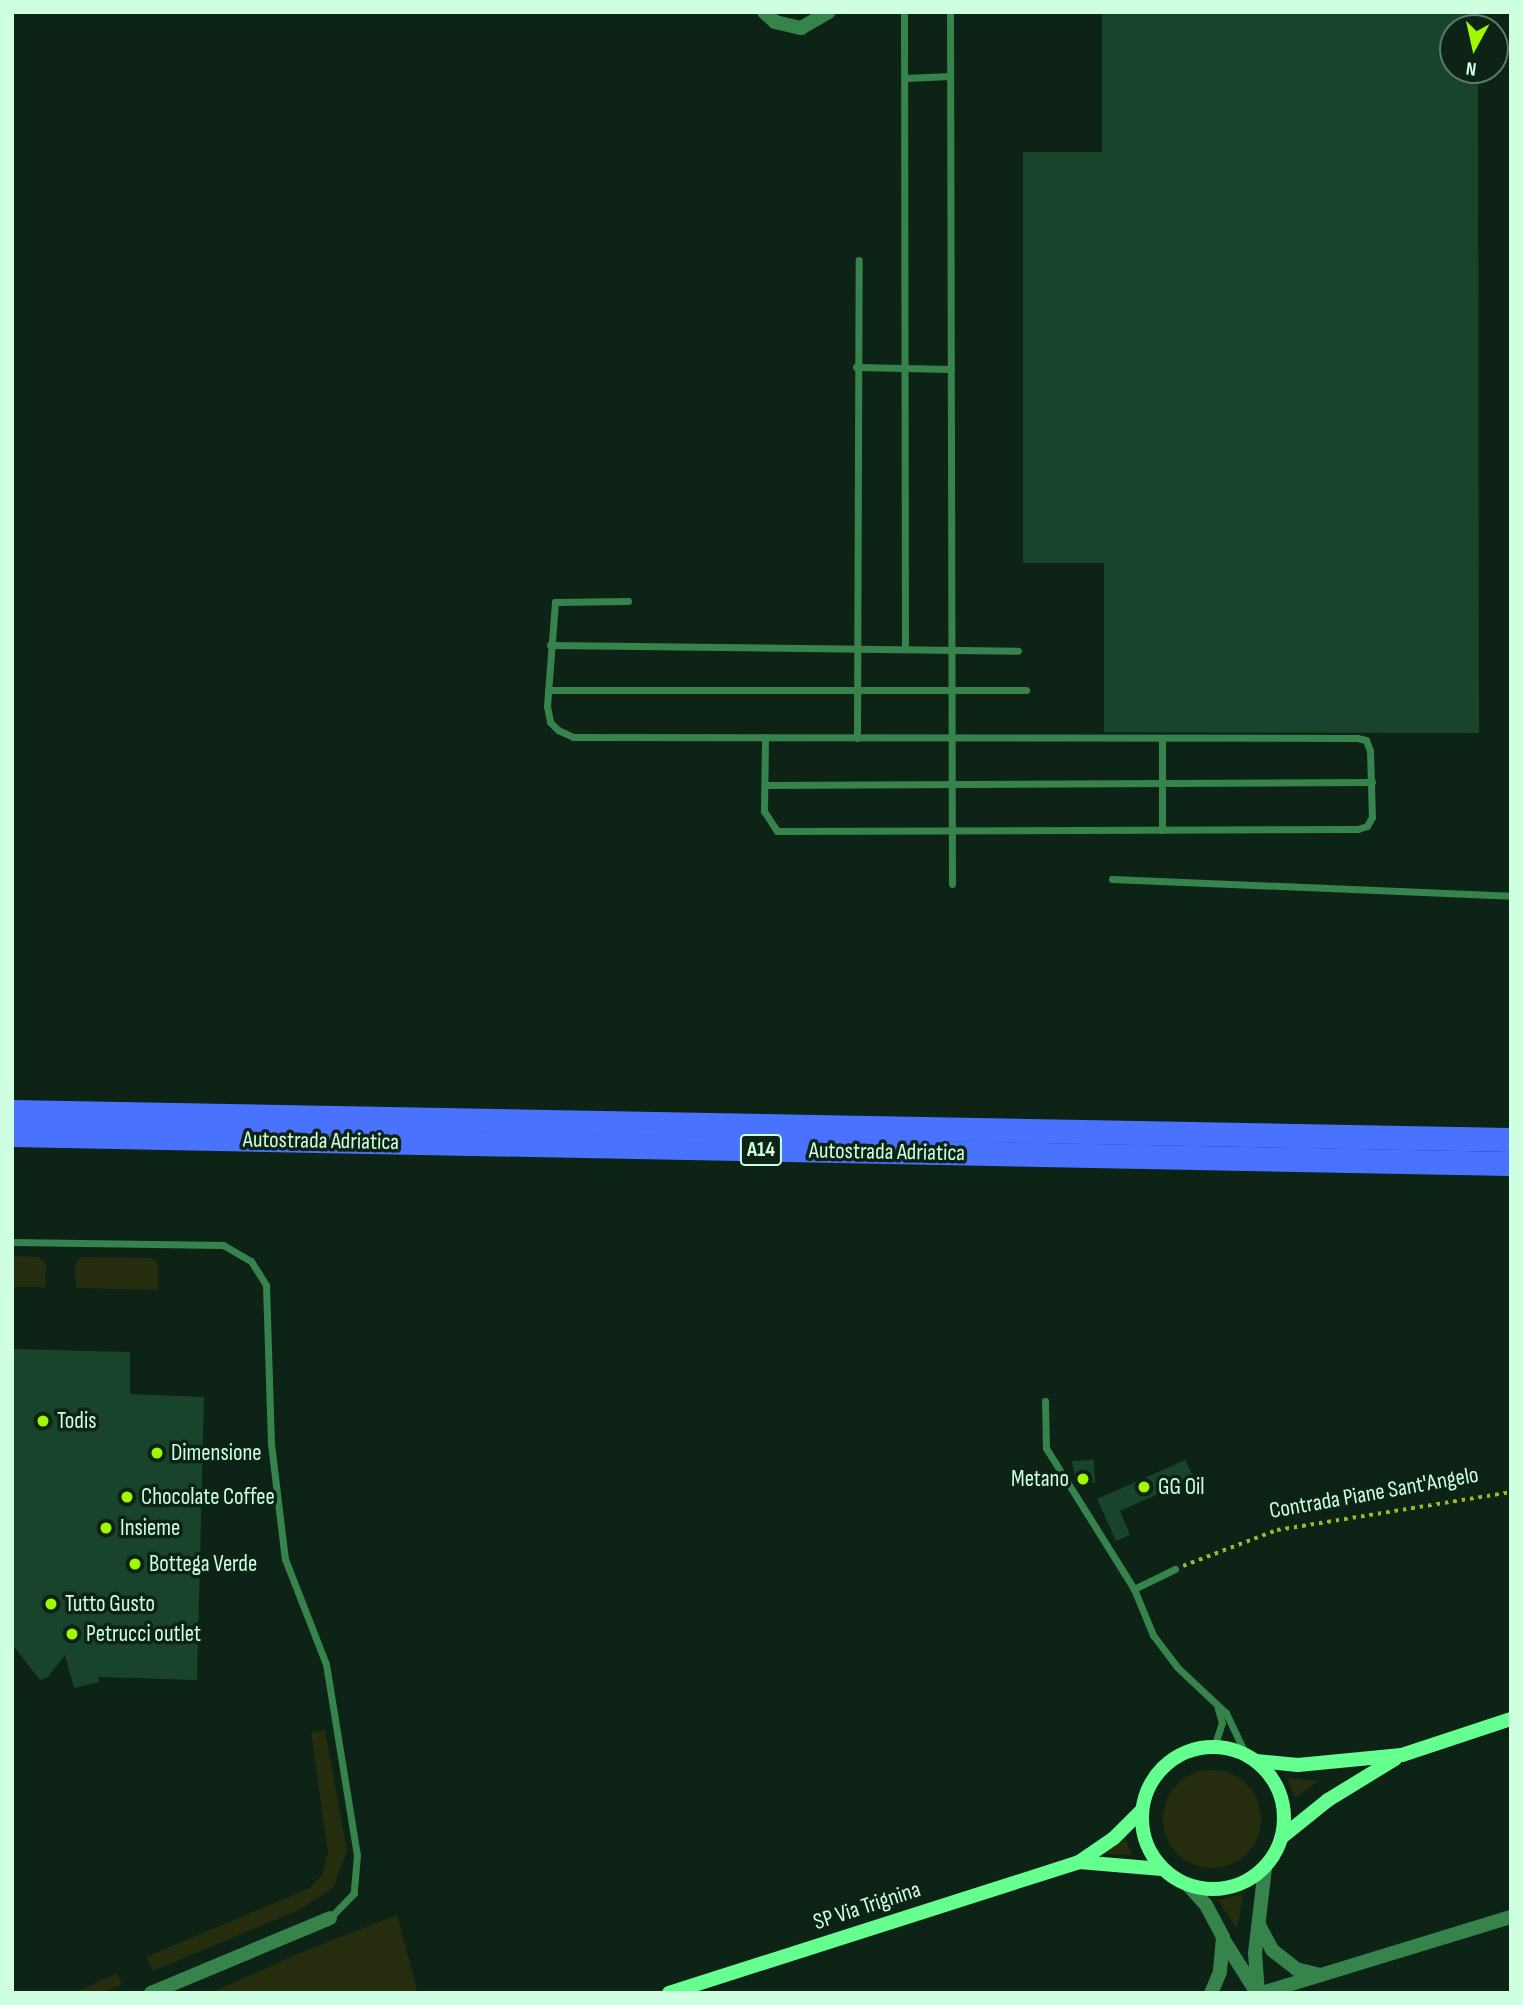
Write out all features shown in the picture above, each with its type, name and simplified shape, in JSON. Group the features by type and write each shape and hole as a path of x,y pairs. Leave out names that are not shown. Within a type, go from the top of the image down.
{"highway":[{"name":"Autostrada Adriatica","path":"12,1112 1511,1140"},
{"name":"Autostrada Adriatica","path":"12,1135 1511,1164"}],"main road":[{"path":"1265,1868 1282,1838 1328,1800 1402,1755 1511,1718"},
{"path":"1214,1746 1251,1758 1298,1765 1402,1755"},
{"name":"SP Via Trignina","path":"669,1993 1079,1862 1114,1838 1141,1811 1157,1772 1173,1758 1214,1746"},
{"path":"1251,1758 1275,1783 1284,1809 1282,1838"},
{"name":"SP Via Trignina","path":"1141,1811 1144,1843 1162,1870"},
{"name":"SP Via Trignina","path":"1079,1862 1162,1870 1189,1886 1230,1888 1265,1868"}],"street":[{"path":"764,12 775,22 801,28 829,12"},
{"path":"1259,1993 1259,1925 1265,1868"},
{"path":"1189,1886 1206,1905 1259,1993"},
{"path":"1259,1993 1511,1917"},
{"path":"151,1993 330,1918"},
{"path":"1259,1925 1272,1950 1296,1969 1321,1975"},
{"path":"1211,1993 1224,1952 1223,1937"}],"lane":[{"path":"904,12 905,648"},
{"path":"950,12 952,884"},
{"path":"905,78 950,76"},
{"path":"857,738 856,367 859,260"},
{"path":"856,367 951,369"},
{"path":"628,601 555,602 548,690 550,722 573,737 765,737 1162,739 1357,738 1366,740 1370,751 1371,817 1367,826 1358,829 777,831 764,810 765,737"},
{"path":"550,645 1018,651"},
{"path":"548,690 951,693 1026,690"},
{"path":"1162,739 1162,830"},
{"path":"765,785 1372,782"},
{"path":"1112,879 1511,896"},
{"path":"12,1242 223,1245 251,1261 266,1285 271,1444 285,1559 326,1664 357,1855 354,1893 330,1918"},
{"path":"1045,1401 1046,1448 1134,1589 1153,1635 1177,1667 1226,1713 1251,1758"},
{"path":"1134,1589 1175,1569"},
{"path":"1207,1694 1222,1723 1214,1746"}],"path":[{"name":"Contrada Piane Sant'Angelo","path":"1175,1569 1277,1530 1511,1492"}],"green space":[{"path":"12,1256 40,1257 46,1265 45,1287 12,1287"},
{"path":"81,1257 153,1258 158,1265 158,1290 76,1288 75,1264"},
{"path":"325,1730 347,1851 333,1888 299,1910 153,1971 146,1957 310,1888 322,1875 328,1853 311,1732"},
{"path":"1212,1770 1231,1774 1247,1784 1257,1800 1261,1819 1257,1838 1247,1854 1231,1864 1212,1868 1193,1864 1177,1854 1167,1838 1163,1819 1167,1800 1177,1784 1193,1774"},
{"path":"1287,1778 1319,1781 1295,1798"},
{"path":"1125,1839 1132,1855 1101,1854"},
{"path":"1243,1894 1237,1929 1218,1900"},
{"path":"397,1915 418,1993 210,1993 302,1952"},
{"path":"117,1973 122,1984 102,1993 74,1993"}],"building":[{"path":"1102,12 1478,12 1439,14 1439,84 1478,84 1479,733 1104,732 1104,563 1023,563 1023,152 1102,152"},
{"name":"Insieme","path":"12,1349 130,1352 130,1394 204,1397 197,1680 98,1677 99,1682 74,1688 65,1655 48,1677 40,1680 12,1644"},
{"path":"1094,1460 1095,1483 1076,1484 1072,1461"},
{"path":"1185,1460 1194,1478 1120,1511 1130,1535 1116,1541 1097,1499"}],"place":[{"name":"Todis","path":"43,1421"},
{"name":"Dimensione","path":"157,1453"},
{"name":"Metano","path":"1083,1479"},
{"name":"GG Oil","path":"1144,1487"},
{"name":"Chocolate Coffee","path":"127,1497"},
{"name":"Insieme","path":"106,1528"},
{"name":"Bottega Verde","path":"135,1564"},
{"name":"Tutto Gusto","path":"51,1604"},
{"name":"Petrucci outlet","path":"72,1634"}]}
